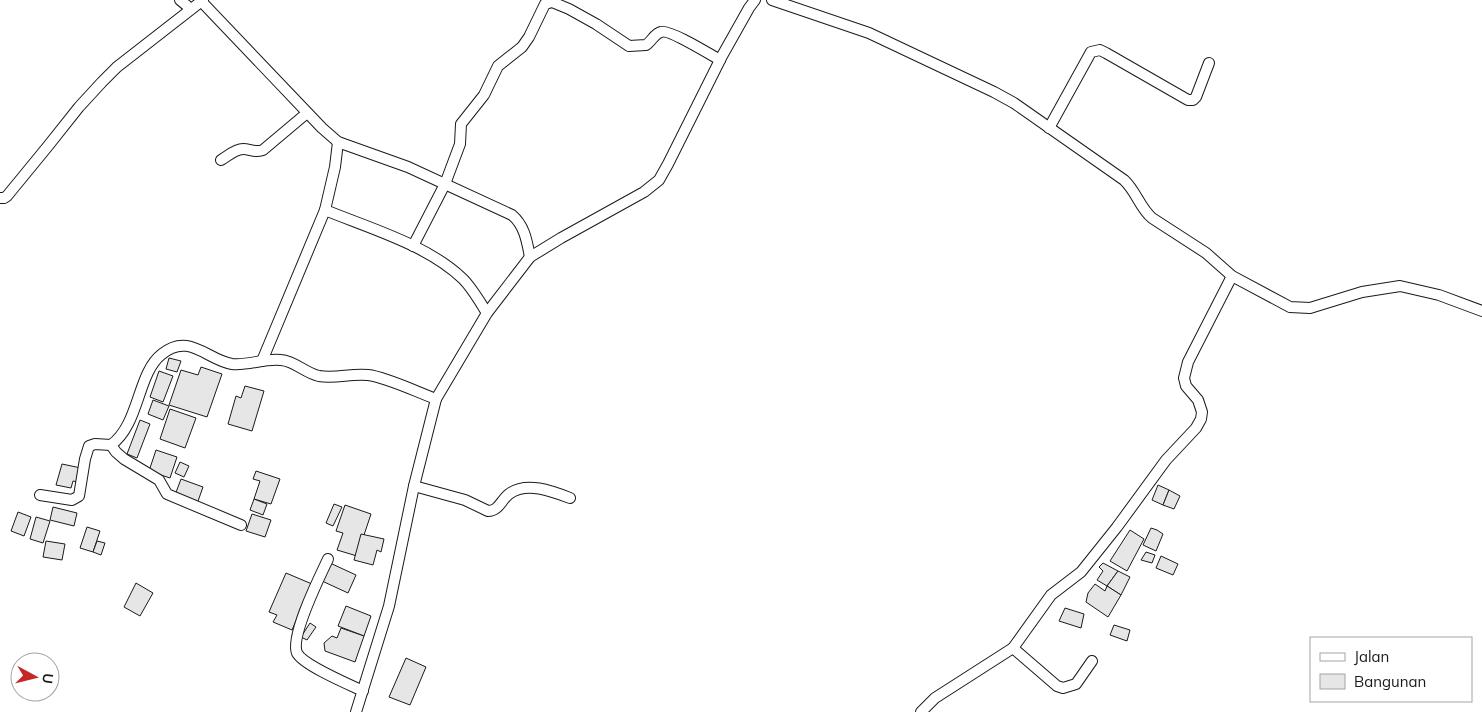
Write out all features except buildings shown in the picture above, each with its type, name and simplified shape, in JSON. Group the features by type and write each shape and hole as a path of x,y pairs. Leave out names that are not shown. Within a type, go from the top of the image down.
{"street":[{"path":"180,0 191,8"},
{"path":"356,712 390,606 414,486 436,399 487,313 530,257 644,192 659,180 720,60 755,0"},
{"path":"772,0 869,32 1014,103 1130,185 1148,216 1206,253 1232,276 1290,306 1310,308 1362,292 1400,286 1439,295 1482,311"},
{"path":"0,198 7,196 79,107 117,67 202,1 338,142 383,156 498,208 518,220 527,241 530,257"},
{"path":"413,246 445,184 460,144 461,124 484,95 498,66 522,48 544,7 549,2 569,8 629,46 646,45 660,32 665,31 720,60"},
{"path":"1049,128 1091,52 1096,50 1106,53 1188,100 1193,100 1196,97 1209,63"},
{"path":"221,160 231,153 240,150 260,152 308,113"},
{"path":"262,361 325,210 335,167 338,142"},
{"path":"325,210 413,246 439,260 464,280 487,313"},
{"path":"921,712 935,698 1013,648 1051,595 1081,572 1166,460 1196,428 1201,419 1202,412 1198,400 1186,386 1184,378 1188,362 1232,276"},
{"path":"40,495 72,500 79,496 84,459 88,446 95,444 111,445 121,436 132,417 153,363 165,351 186,346 200,349 225,363 246,364 282,360 319,376 368,375 436,399"},
{"path":"111,445 124,459 159,480 167,494 241,524"},
{"path":"414,486 465,500 491,511 498,507 507,495 525,487 557,493 570,498"},
{"path":"328,558 302,619 296,640 296,651 307,662 363,691"},
{"path":"1013,648 1057,686 1063,688 1076,684 1092,661"}]}
